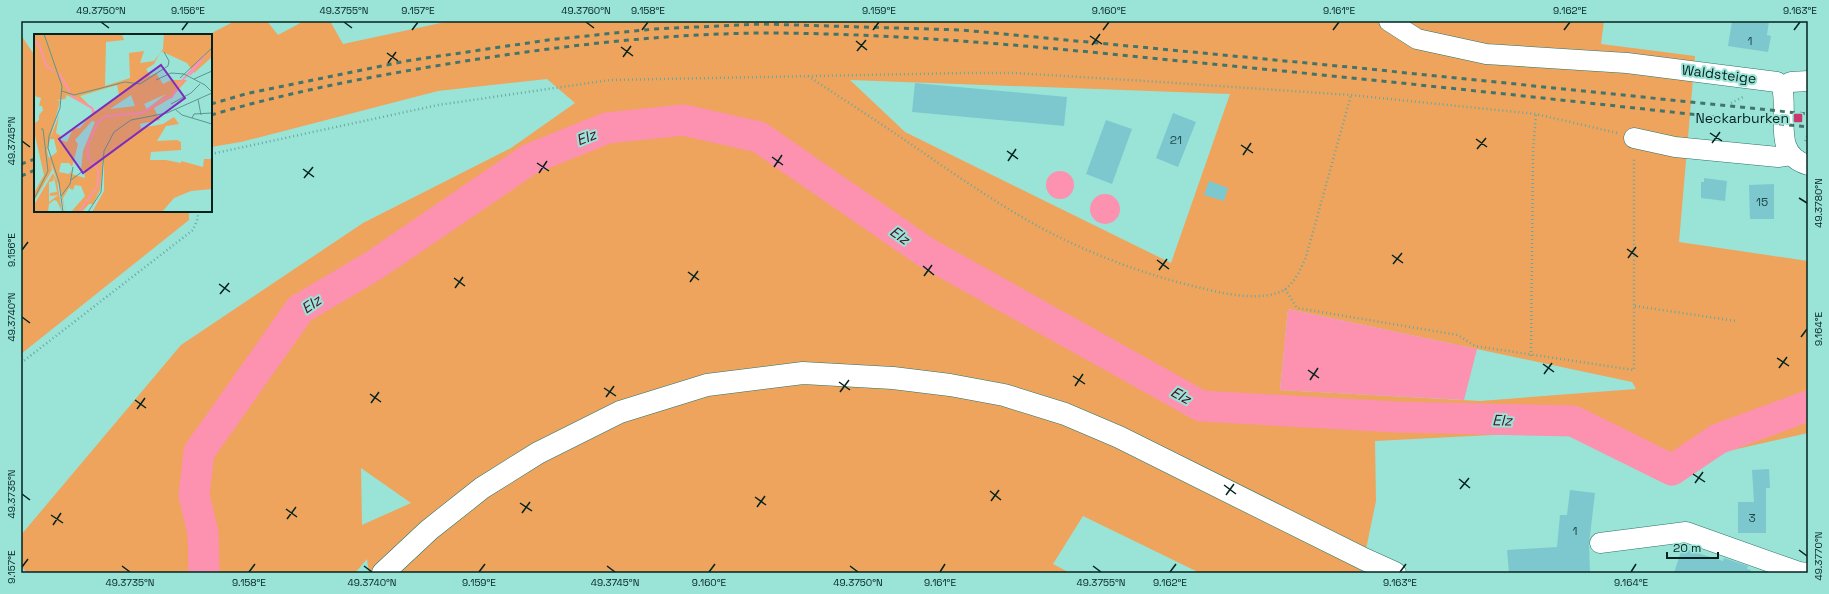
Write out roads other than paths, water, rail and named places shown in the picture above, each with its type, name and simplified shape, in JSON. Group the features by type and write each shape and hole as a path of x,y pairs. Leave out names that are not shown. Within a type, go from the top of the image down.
{"main road":[{"path":"383,573 429,530 482,488 538,453 620,412 707,385 803,374 893,378 950,385 1004,395 1065,414 1119,437 1395,573"}],"street":[{"name":"Waldsteige","path":"1389,21 1417,39 1486,54 1627,63 1777,82 1782,87"},
{"path":"1808,81 1791,82 1782,87 1784,140 1787,150 1802,163 1808,165"},
{"path":"1634,138 1675,147 1778,157 1791,155"},
{"path":"1600,543 1686,532 1799,572 1808,573"}],"waterway":[{"name":"Elz","path":"204,573 203,533 194,495 199,452 300,309 373,266 530,159 607,128 683,120 759,137 927,253 1201,406 1396,417 1573,421 1672,470 1718,439 1808,406"}],"railway":[{"path":"212,104 249,93 406,61 548,40 653,29 762,24 962,30 1359,68 1808,114"},
{"path":"212,115 340,83 472,60 616,41 761,33 866,35 1024,46 1416,85 1808,127"},
{"path":"21,164 34,159"},
{"path":"21,176 34,170"}],"place":[{"name":"Neckarburken","path":"1798,118"}]}
